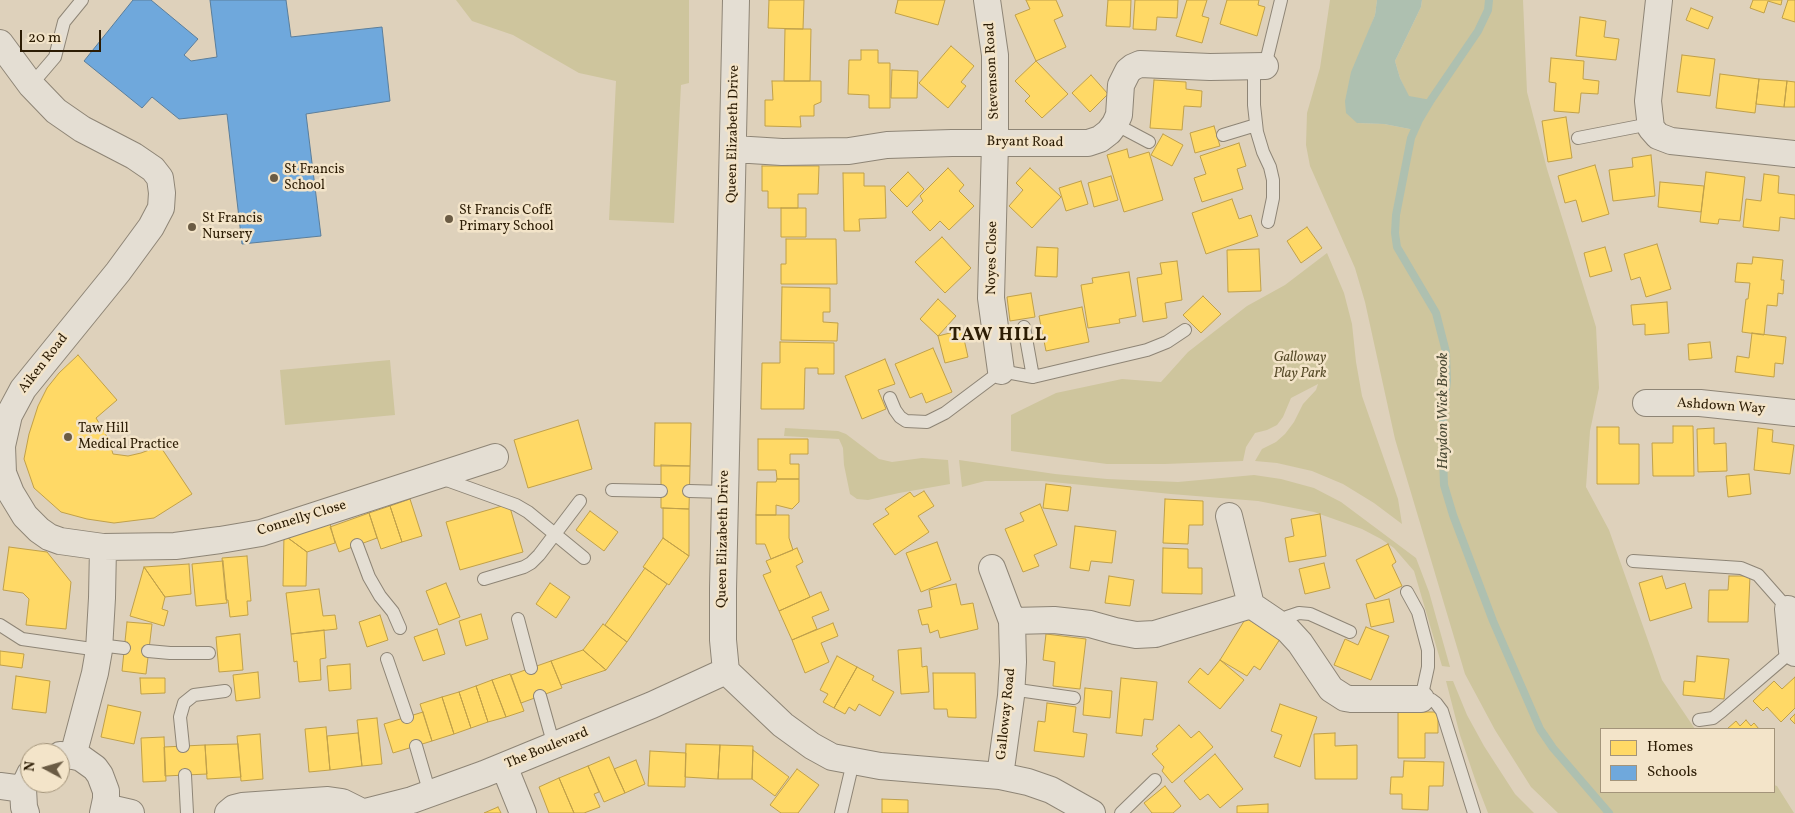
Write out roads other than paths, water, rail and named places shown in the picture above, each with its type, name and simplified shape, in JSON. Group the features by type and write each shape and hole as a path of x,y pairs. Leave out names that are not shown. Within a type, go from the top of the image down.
{"street":[{"name":"Queen Elizabeth Drive","path":"726,671 723,640 725,492 736,0"},
{"name":"Stevenson Road","path":"987,0 995,55 995,143"},
{"path":"1659,0 1648,101 1651,128 1658,136 1671,141 1795,154"},
{"name":"Aiken Road","path":"0,43 31,85 56,111 82,129 153,168 160,178 161,208 151,227 118,272 23,389 9,415 2,446 4,473 11,493 25,516 49,537 60,541 103,547"},
{"path":"1115,124 1119,115 1121,85 1128,71 1140,64 1259,66"},
{"name":"Bryant Road","path":"734,148 782,152 849,151 887,145 1088,143 1100,139 1115,124"},
{"name":"Noyes Close","path":"995,143 992,298 1001,371"},
{"name":"Ashdown Way","path":"1646,403 1700,403 1795,413"},
{"name":"Connelly Close","path":"103,547 175,546 261,533 348,513 436,476 495,457"},
{"path":"1229,516 1251,605 1277,622 1300,643 1316,664 1327,684 1337,694 1344,698 1421,699"},
{"path":"70,745 95,673 107,647 102,598 103,547"},
{"name":"Galloway Road","path":"992,568 1012,621 1012,689 1000,776"},
{"path":"1012,621 1054,620 1090,624 1136,635 1156,634 1251,605"},
{"path":"1792,608 1794,652"},
{"path":"726,671 784,725 812,746 832,757 880,766 1000,776 1028,782 1051,790 1092,813"},
{"name":"The Boulevard","path":"228,813 234,808 242,806 328,800 342,802 362,813 393,809 554,746 652,705 726,671"},
{"path":"70,757 88,762 100,775 106,791 104,810 131,813"},
{"path":"504,766 523,813"}],"lane":[{"path":"31,85 54,57 64,22 82,0"},
{"path":"1268,222 1273,198 1272,180 1270,167 1257,132 1254,105 1259,66 1280,0"},
{"path":"1115,124 1149,142"},
{"path":"1578,138 1650,124"},
{"path":"1223,135 1256,125"},
{"path":"1024,327 1033,377"},
{"path":"890,398 900,418 915,422 927,422 945,414 1001,371 1033,377 1147,350 1167,342 1185,330"},
{"path":"436,476 516,505 528,512 584,558"},
{"path":"612,490 661,490"},
{"path":"689,491 725,492"},
{"path":"484,579 524,567 531,563 556,534 580,501"},
{"path":"358,545 369,577 380,596 393,612 400,628"},
{"path":"1633,560 1740,568 1758,575 1792,608"},
{"path":"1407,592 1418,612 1428,650 1428,667 1421,699 1432,700 1442,711 1474,813"},
{"path":"1277,622 1299,614 1310,614 1350,632"},
{"path":"518,619 531,668"},
{"path":"0,625 22,639 107,647"},
{"path":"148,651 209,653"},
{"path":"1699,720 1713,718 1794,652"},
{"path":"387,659 407,717"},
{"path":"1012,689 1074,698"},
{"path":"183,746 180,717 184,703 194,695 225,690"},
{"path":"540,696 554,746"},
{"path":"416,746 430,794"},
{"path":"841,813 853,762"},
{"path":"185,776 187,813"},
{"path":"1121,813 1155,780"}],"waterway":[{"name":"Haydon Wick Brook","path":"1489,0 1488,10 1478,31 1431,100 1411,138 1396,215 1395,233 1397,247 1436,313 1446,352 1447,381 1443,416 1444,485 1453,515 1493,621 1540,729 1553,748 1609,813"}],"place":[{"name":"St Francis School","path":"274,178"},
{"name":"St Francis CofE Primary School","path":"449,219"},
{"name":"St Francis Nursery","path":"192,227"},
{"name":"Taw Hill Medical Practice","path":"68,437"}],"district":[{"name":"TAW HILL","path":"998,337"}],"park label":[{"name":"Galloway Play Park","path":"1300,366"}]}
